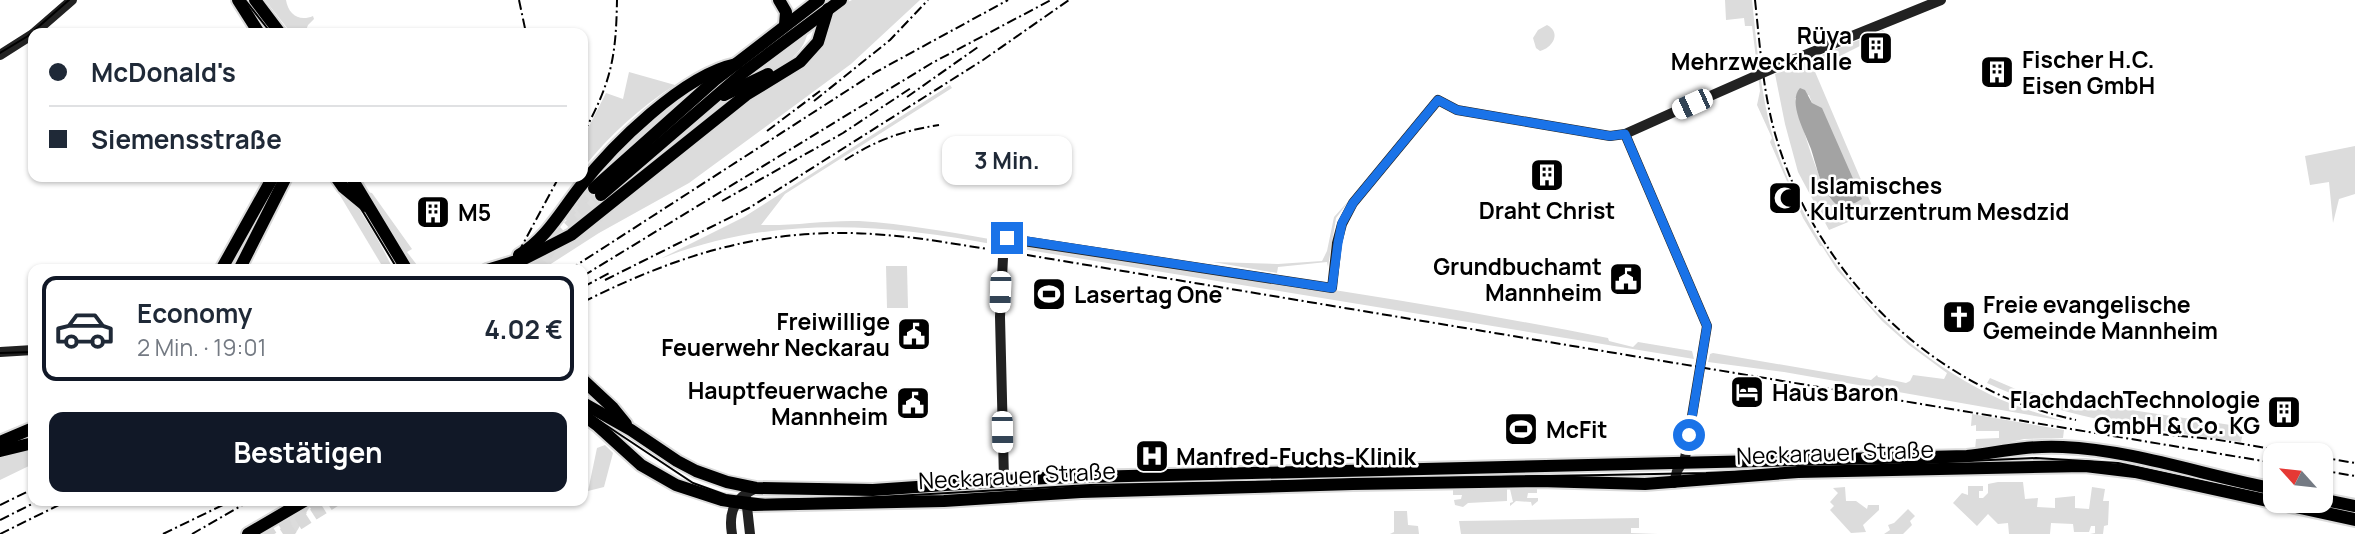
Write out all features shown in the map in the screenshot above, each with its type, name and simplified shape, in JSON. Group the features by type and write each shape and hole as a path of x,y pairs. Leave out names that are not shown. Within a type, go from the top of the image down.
{"main road":[{"path":"238,0 256,28"},
{"path":"255,0 277,28"},
{"path":"796,12 712,98 597,191 796,12 841,0"},
{"path":"505,264 554,245 582,227 746,96 807,52 820,38 823,4"},
{"path":"712,98 728,94 807,52 813,35 796,12"},
{"path":"588,178 600,163 654,112 709,74 736,64"},
{"path":"225,264 270,182"},
{"path":"244,264 284,182"},
{"path":"340,182 371,211"},
{"path":"354,182 403,264"},
{"path":"504,264 545,233 585,182"},
{"path":"563,210 568,222 582,227"},
{"path":"588,385 631,430"},
{"name":"Neckarauer Straße","path":"588,406 742,498 764,505 944,501 1141,490 1451,482 1658,484 1703,463 1967,456 2028,447 2104,451 2263,486"},
{"name":"Neckarauer Straße","path":"588,420 641,465 676,485 722,500 1004,481 1147,475 1682,474 2095,466 2120,469 2355,520"},
{"path":"0,442 28,430"},
{"path":"0,451 28,444"},
{"path":"2017,467 2030,456 2028,447"},
{"path":"2046,466 2044,455 2056,447"},
{"path":"676,485 688,477 689,467"},
{"path":"1004,481 1005,497"},
{"path":"2333,502 2355,506"},
{"path":"248,534 296,506"}],"street":[{"path":"39,28 72,0"},
{"path":"1004,481 1000,327 1004,238 1332,288 1342,223 1353,203 1438,100 1457,110 1610,136 1625,134 1783,64 1941,0"},
{"path":"0,55 28,36"},
{"path":"1625,134 1707,326 1682,474"},
{"path":"0,352 28,350"},
{"path":"742,498 750,530"},
{"path":"732,534 742,498"},
{"path":"750,530 764,505"}],"shaded area":[{"path":"265,0 286,0 295,16 313,16 314,19 307,28 287,28"},
{"path":"852,0 920,0 851,64 689,183 599,233 551,264 521,264 532,261 742,103 798,67 831,14 839,6"},
{"path":"1725,0 1752,0 1765,103 1787,178 1828,253 1854,288 1916,348 1951,373 2007,402 2064,421 1784,372 1708,362 1710,354 1713,353 1871,380 1877,375 1906,383 1913,375 1944,379 1947,373 1882,321 1837,270 1803,218 1757,105 1760,91 1752,26 1745,26 1744,18 1726,20"},
{"path":"1547,25 1554,32 1554,40 1540,51 1533,38 1538,30"},
{"path":"808,28 800,50 791,59 734,87"},
{"path":"1883,30 1886,33 1813,67 1873,208 1870,213 1829,230 1798,172 1775,74","holes":["1809,95 1849,203 1833,201 1817,169 1795,98"]},
{"path":"629,72 675,85 626,123 588,162 588,128 606,93 623,99"},
{"path":"714,74 668,115 714,105 764,79 579,222 571,221 566,213 567,209 646,121"},
{"path":"950,85 952,88 785,194 761,225 876,222 995,240 997,245 911,232 827,227 743,235 660,259 744,217"},
{"path":"1800,88 1805,90 1812,103 1822,108 1862,199 1855,203 1836,204 1823,186 1796,109"},
{"path":"2355,146 2355,194 2339,199 2333,223 2329,182 2310,185 2305,156"},
{"path":"332,182 336,182 341,187 374,232 390,264 381,264"},
{"path":"367,192 372,193 412,249 407,252 416,264 412,264"},
{"path":"1352,197 1336,218 1328,267 1327,262 1278,267 1277,273 1213,262 1278,264 1322,261 1327,251 1334,217"},
{"path":"1013,244 1435,306 1608,338 1609,341 1633,347 1638,342 1692,351 1694,359 1010,247"},
{"path":"886,266 907,266 908,308 887,308"},
{"path":"1990,378 2018,390 2054,396 2090,397 2118,408 2244,427 2241,442 2144,428 2079,415 2017,396 1987,383"},
{"path":"1972,414 2064,430 2063,438 2024,439 1975,450 1976,439 1999,438 1999,431 1976,431 1976,425 1971,426"},
{"path":"605,445 613,453 604,487 588,491 597,448"},
{"path":"28,448 28,466 0,480 0,455"},
{"path":"2023,482 2025,499 2038,498 2037,507 2055,508 2055,498 2075,496 2075,508 2089,509 2092,487 2105,489 2103,501 2109,501 2108,525 2104,526 2103,534 2090,534 2095,533 2095,526 2091,526 2089,532 2074,532 2073,524 2051,523 2050,534 2009,534 2008,523 1998,524 1988,514 1977,526 1953,503 1962,493 1968,495 1968,486 1983,486 1983,491 1979,491 1979,498 1983,498 1988,493 1988,484"},
{"path":"1845,487 1846,501 1856,501 1867,509 1868,505 1879,505 1879,510 1863,525 1866,532 1851,533 1830,510 1834,506 1830,502 1838,493 1833,488"},
{"path":"1453,489 1507,489 1507,501 1468,503 1463,507 1455,505 1454,500 1461,499 1462,495 1453,495"},
{"path":"1510,489 1537,489 1537,493 1528,493 1527,498 1538,498 1538,501 1532,506 1531,502 1516,501 1510,506 1513,502"},
{"path":"303,506 311,506 295,534 288,534 279,520"},
{"path":"1908,509 1915,516 1910,521 1912,525 1903,534 1884,534 1890,530 1888,525 1894,523"},
{"path":"1394,511 1407,511 1408,525 1418,526 1419,534 1390,534 1394,532"},
{"path":"1639,518 1639,528 1631,528 1631,533 1658,534 1461,534 1459,521"}],"tunnel":[{"path":"563,216 594,188"},
{"path":"540,264 559,236 601,195"},
{"path":"525,264 532,251"},
{"path":"263,534 307,506"},
{"path":"283,534 327,506"}],"tram line":[{"path":"37,28 69,0"},
{"path":"245,0 267,28"},
{"path":"0,53 28,36"},
{"path":"345,182 394,264"},
{"path":"0,353 28,352"},
{"path":"588,413 693,483 726,495 765,500 860,498 1090,485 1706,473 2036,458 2118,463 2263,494"},
{"path":"2333,509 2355,514"}],"railway":[{"path":"519,0 525,28"},
{"path":"588,124 610,70 617,0"},
{"path":"814,101 890,40 928,0"},
{"path":"578,264 876,72 1008,0"},
{"path":"588,273 932,63 1051,0"},
{"path":"605,280 749,208 983,60 1069,0"},
{"path":"1755,0 1765,86 1776,137 1795,188 1820,236 1851,280 1888,319 1929,354 1975,383 2024,405 2076,420"},
{"path":"907,97 978,47"},
{"path":"722,201 843,133 911,88"},
{"path":"767,131 820,91"},
{"path":"845,160 890,137 939,125"},
{"path":"512,264 556,182"},
{"path":"588,300 657,269 730,246 805,234 901,236 2263,461"},
{"path":"588,284 611,272"},
{"path":"2159,434 2263,447"},
{"path":"2333,459 2355,463"},
{"path":"2333,472 2355,476"},
{"path":"0,505 28,491"},
{"path":"0,520 28,506"},
{"path":"0,534 57,506"},
{"path":"163,534 221,506"},
{"path":"192,534 241,506"}],"place":[{"name":"Rüya Mehrzweckhalle","path":"1876,48"},
{"name":"Fischer H.C. Eisen GmbH","path":"1997,72"},
{"name":"Draht Christ","path":"1547,175"},
{"name":"Islamisches Kulturzentrum Mesdzid","path":"1785,198"},
{"name":"M5","path":"433,212"},
{"name":"Grundbuchamt Mannheim","path":"1626,279"},
{"name":"Lasertag One","path":"1049,294"},
{"name":"Freie evangelische Gemeinde Mannheim","path":"1959,317"},
{"name":"Freiwillige Feuerwehr Neckarau","path":"914,334"},
{"name":"Haus Baron","path":"1747,392"},
{"name":"Hauptfeuerwache Mannheim","path":"913,403"},
{"name":"FlachdachTechnologie GmbH & Co. KG","path":"2284,412"},
{"name":"McFit","path":"1521,429"},
{"name":"Manfred-Fuchs-Klinik","path":"1152,456"}],"route":[{"path":"1007,238 1332,288 1342,223 1353,203 1438,100 1457,110 1610,136 1625,134 1707,326 1689,435"}]}
